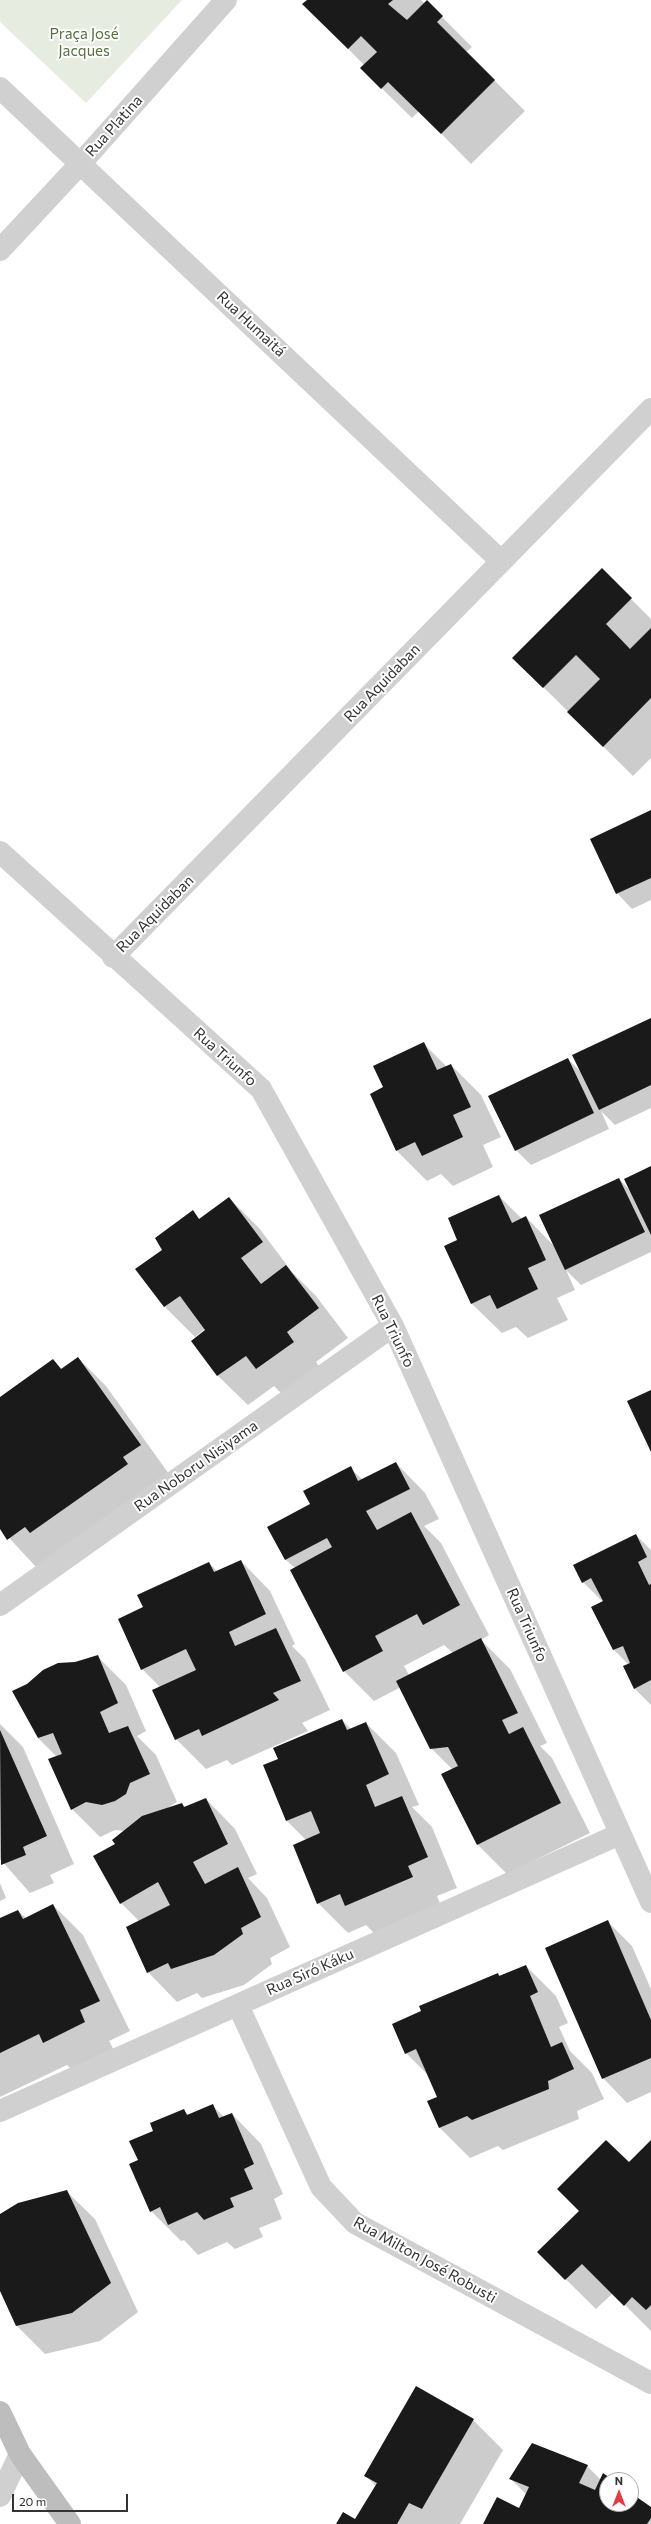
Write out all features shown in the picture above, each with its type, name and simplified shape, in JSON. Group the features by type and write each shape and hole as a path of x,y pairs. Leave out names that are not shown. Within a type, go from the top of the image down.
{"street":[{"name":"Rua Platina","path":"0,250 81,163 226,0"},
{"name":"Rua Humaitá","path":"0,88 501,561"},
{"name":"Rua Aquidaban","path":"113,957 651,408"},
{"name":"Rua Triunfo","path":"0,852 113,957 261,1089 393,1326 651,1902"},
{"name":"Rua Noboru Nisiyama","path":"0,1605 393,1326"},
{"name":"Rua Siró Káku","path":"0,2111 620,1834"},
{"name":"Rua Milton José Robusti","path":"238,2005 321,2187 355,2223 651,2383"},
{"path":"0,2412 20,2454 70,2524"},
{"path":"0,2496 20,2454"}],"green space":[{"name":"Praça José Jacques","path":"0,0 182,0 86,103 0,22"}],"building":[{"path":"307,0 393,0 388,4 407,20 427,0 443,16 437,22 495,80 441,134 388,82 381,89 360,68 377,52 361,36 348,49 302,4"},
{"path":"602,568 632,598 606,624 630,649 651,628 651,698 603,747 567,712 600,679 576,655 543,688 512,658"},
{"path":"651,810 651,878 616,894 590,839"},
{"path":"651,1018 651,1085 599,1110 572,1055"},
{"path":"424,1042 437,1070 451,1064 471,1107 453,1115 463,1137 422,1156 415,1142 396,1151 370,1094 383,1087 373,1066"},
{"path":"568,1058 594,1113 515,1151 488,1096"},
{"path":"651,1166 651,1235 624,1179"},
{"path":"619,1178 645,1232 565,1270 539,1215"},
{"path":"499,1195 512,1223 526,1216 546,1260 528,1268 538,1289 497,1309 490,1295 471,1304 444,1246 457,1240 448,1218"},
{"path":"229,1197 263,1242 241,1258 261,1284 286,1265 319,1308 287,1332 294,1342 256,1369 246,1356 217,1376 191,1341 205,1330 180,1296 164,1307 135,1269 162,1250 155,1238 193,1210 199,1219"},
{"path":"78,1357 141,1445 123,1457 128,1464 30,1533 25,1527 7,1540 0,1529 0,1397 53,1359 61,1369"},
{"path":"651,1390 651,1452 627,1401"},
{"path":"396,1462 410,1489 366,1511 377,1530 411,1512 460,1605 423,1625 417,1614 375,1636 383,1651 343,1672 290,1570 332,1547 327,1538 285,1560 267,1527 310,1504 303,1491 351,1466 358,1481"},
{"path":"636,1534 647,1557 638,1562 649,1585 651,1584 651,1680 634,1689 623,1666 630,1663 623,1646 613,1650 591,1607 603,1601 591,1578 582,1583 573,1565"},
{"path":"241,1560 266,1614 229,1632 235,1646 276,1628 301,1681 273,1693 279,1700 202,1736 199,1729 175,1740 152,1690 196,1670 186,1649 141,1670 118,1619 143,1607 137,1595 209,1562 214,1572"},
{"path":"481,1638 518,1713 502,1720 509,1734 523,1727 561,1803 477,1845 441,1774 458,1766 448,1747 430,1749 396,1681"},
{"path":"98,1655 118,1703 100,1712 109,1733 128,1726 150,1774 130,1783 126,1794 115,1801 102,1805 86,1802 71,1810 48,1759 62,1754 53,1733 38,1738 12,1691 27,1684 43,1670 58,1663 75,1662"},
{"path":"342,1719 347,1730 366,1722 389,1774 366,1785 375,1807 402,1796 428,1857 408,1866 413,1877 345,1906 340,1894 317,1904 293,1845 320,1833 311,1811 286,1821 263,1765 278,1759 273,1748"},
{"path":"0,1730 47,1836 23,1847 26,1855 1,1865"},
{"path":"206,1798 228,1844 193,1862 205,1884 238,1867 261,1917 241,1928 243,1934 214,1955 171,1969 168,1963 147,1973 126,1927 170,1905 158,1882 120,1904 93,1856 115,1844 112,1840 142,1816 182,1803 184,1807"},
{"path":"53,1904 100,2001 80,2010 85,2022 43,2043 39,2034 0,2053 0,1918 18,1910 23,1919"},
{"path":"608,1920 651,2020 651,2058 602,2079 545,1948"},
{"path":"526,1965 538,1992 530,1996 551,2047 562,2042 574,2069 548,2081 549,2089 472,2120 467,2116 439,2128 427,2101 437,2097 416,2049 405,2054 392,2024 421,2011 419,2006 498,1973 499,1976"},
{"path":"213,2104 219,2118 232,2113 254,2164 244,2169 253,2189 230,2198 234,2207 204,2220 197,2212 168,2225 160,2207 150,2212 129,2164 138,2160 129,2141 153,2131 150,2123 184,2109 187,2115"},
{"path":"606,2140 629,2162 651,2140 651,2305 646,2310 632,2297 624,2306 582,2264 565,2280 537,2252 579,2211 557,2189"},
{"path":"67,2190 111,2283 72,2313 16,2326 0,2291 0,2214 18,2203"},
{"path":"416,2386 474,2419 422,2509 409,2503 397,2524 336,2524 343,2512 355,2519 377,2483 364,2476"},
{"path":"532,2443 588,2465 579,2483 595,2490 599,2482 599,2512 639,2512 639,2499 651,2507 651,2518 647,2524 483,2524 497,2497 519,2508 529,2487 509,2479"}]}
